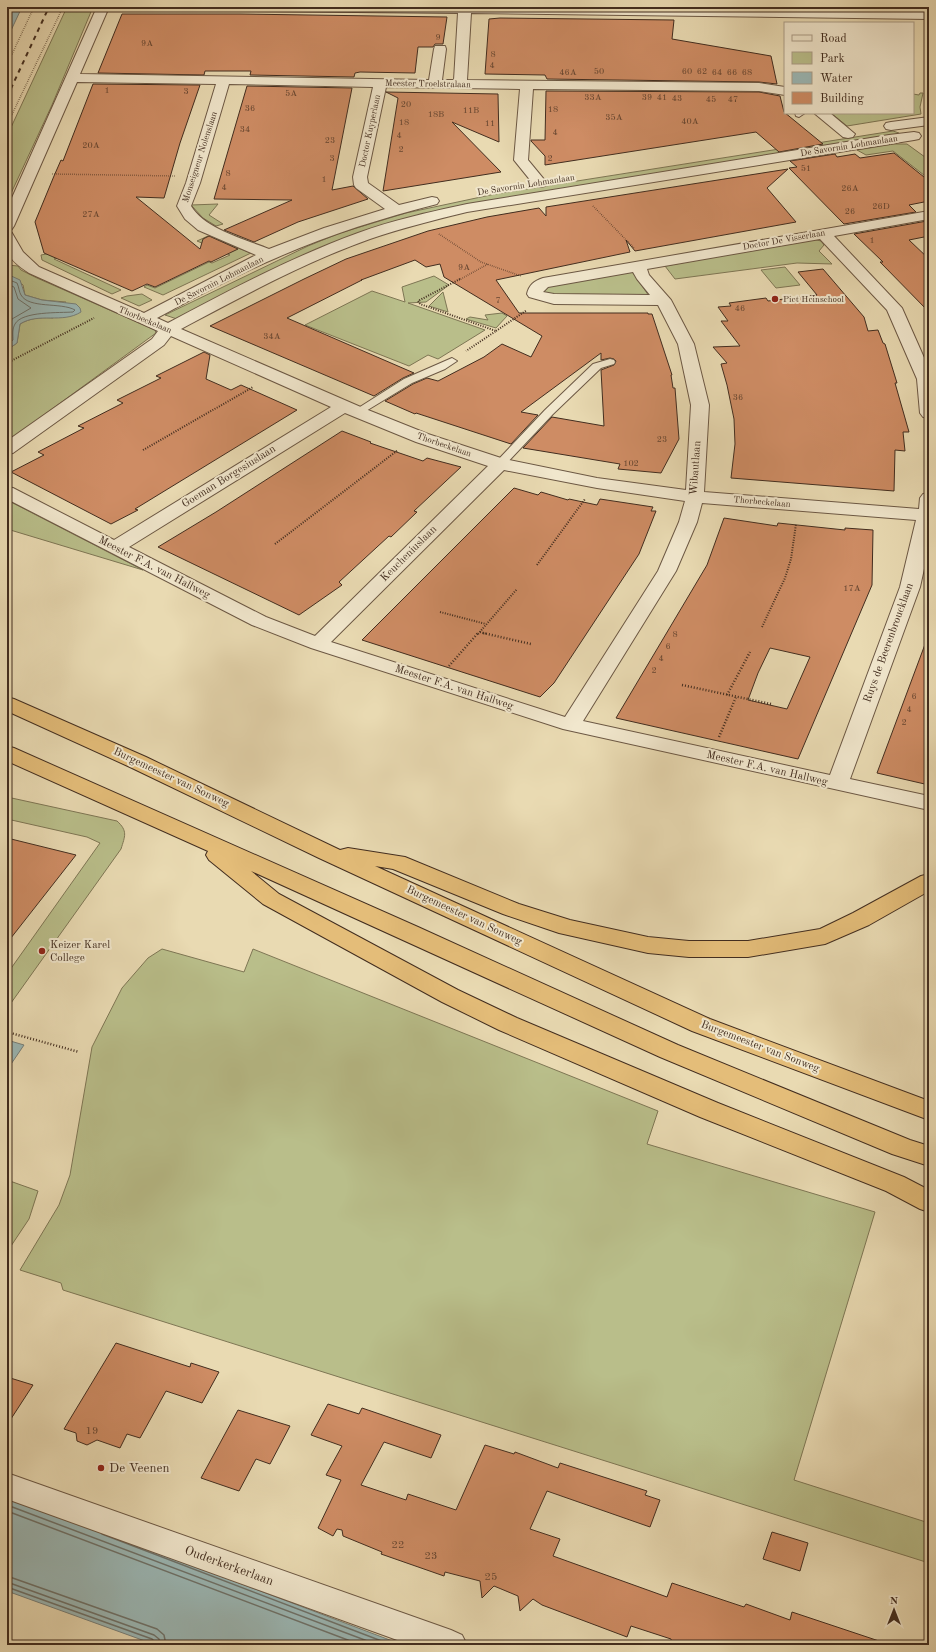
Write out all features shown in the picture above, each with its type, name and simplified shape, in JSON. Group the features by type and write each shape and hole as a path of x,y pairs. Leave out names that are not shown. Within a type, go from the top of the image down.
{"highway":[{"name":"Burgemeester van Sonweg","path":"7,703 138,762 327,853 701,1025 929,1111"},
{"path":"7,752 669,1051 901,1147 929,1156"},
{"path":"193,836 271,899 450,996 508,1024 709,1110 894,1184 929,1202"},
{"path":"327,853 397,862 511,909 567,927 648,945 689,949 748,949 824,936 861,919 929,881"},
{"path":"894,1184 929,1194"}],"street":[{"path":"7,226 103,7"},
{"path":"254,7 464,8 929,15"},
{"path":"460,84 464,8"},
{"path":"435,84 440,50"},
{"name":"Meester Troelstralaan","path":"72,78 435,84 759,87 784,91"},
{"name":"Monseigneur Nolenslaan","path":"224,80 195,177 184,206 190,216 203,227 269,255"},
{"name":"Doctor Kuyperlaan","path":"380,83 360,176 361,185 395,210"},
{"path":"527,84 521,160 540,183"},
{"path":"822,114 848,134"},
{"name":"De Savornin Lohmanlaan","path":"144,319 269,255 334,230 395,210 447,198 567,178 929,121"},
{"name":"De Savornin Lohmanlaan","path":"167,330 292,266 338,246 418,219 467,208 881,140 919,140 906,124"},
{"path":"567,178 577,190"},
{"name":"Doctor De Visserlaan","path":"541,291 644,265 929,215"},
{"path":"823,233 894,308 925,379 929,413"},
{"name":"Thorbeckelaan","path":"7,236 10,247 20,261 34,270 167,330 350,409 416,436 500,464 592,482 695,497 798,505 928,509"},
{"name":"Wibautlaan","path":"570,725 667,571 688,522 695,497 700,405 686,344 663,300 642,276 644,265"},
{"path":"541,291 554,299 663,300"},
{"path":"7,449 158,342 167,330"},
{"name":"Goeman Borgesiuslaan","path":"114,548 350,409"},
{"name":"Keucheniuslaan","path":"318,644 500,464"},
{"name":"Meester F.A. van Hallweg","path":"7,492 259,621 318,644 570,725 929,803"},
{"name":"Ruys de Beerenbroucklaan","path":"836,784 910,587 928,509"},
{"name":"Ouderkerkerlaan","path":"7,1486 451,1645"}],"lane":[{"path":"350,409 408,380 452,361"},
{"path":"500,464 549,412 597,366 610,362"}],"path":[{"path":"7,66 34,7"},
{"path":"7,125 63,7"},
{"path":"30,174 195,177"},
{"path":"577,190 644,265"},
{"path":"418,219 481,262 488,264 541,291 496,332 452,361"},
{"path":"488,264 418,301 420,304 496,332"},
{"path":"7,363 115,307"},
{"path":"143,450 209,411 275,376"},
{"path":"275,544 416,436"},
{"path":"537,565 584,500 592,482"},
{"path":"762,627 785,578 791,559 798,505"},
{"path":"436,682 517,589"},
{"path":"440,612 487,624"},
{"path":"480,632 531,644"},
{"path":"727,695 750,652"},
{"path":"682,685 771,704"},
{"path":"711,756 736,697"},
{"path":"7,1032 79,1052"}],"green space":[{"path":"67,7 93,7 52,105 7,202 7,136"},
{"path":"920,93 923,93 920,107 921,114 847,126 832,114 914,114 914,94 919,95"},
{"path":"893,131 899,133 900,136 419,217 177,319 165,315 308,246 340,233 406,213 495,194"},
{"path":"894,144 907,144 929,160 929,179 893,151 866,155 857,150"},
{"path":"218,204 209,215 223,224 216,226 203,218 191,205"},
{"path":"208,236 251,253 163,295 144,287 147,285 155,288 209,262 212,263 230,255 197,241"},
{"path":"813,239 821,241 824,245 819,251 832,264 797,263 675,279 665,266"},
{"path":"68,250 70,252 54,259 121,290 112,294 42,260 41,255"},
{"path":"7,265 18,266 21,270 37,278 155,330 156,333 7,442 7,350 17,343 20,324 35,318 53,318 66,302 42,300 25,295 23,285 7,274"},
{"path":"785,267 800,285 776,288 761,270"},
{"path":"631,270 649,296 557,296 546,294 542,289 554,284"},
{"path":"434,276 449,285 426,302 408,303 485,330 438,359 428,355 409,366 305,325 372,291 405,302 402,287"},
{"path":"443,292 448,312 429,306"},
{"path":"142,294 152,300 139,306 121,298 127,296"},
{"path":"502,313 507,316 496,328 466,319 470,317 488,320 485,315"},
{"path":"7,500 143,570 7,529"},
{"path":"7,797 117,821 123,828 125,834 121,849 11,1003 7,1002 7,974 100,843 87,837 7,819"},
{"path":"162,949 244,972 253,949 658,1111 647,1144 875,1212 794,1480 929,1523 929,1563 63,1290 61,1283 20,1270 59,1205 70,1175 92,1047 122,988 148,958"},
{"path":"7,1180 38,1191 29,1219 7,1252"}],"water":[{"path":"7,7 22,7 7,39"},
{"path":"7,274 20,280 25,295 42,300 76,304 80,308 81,312 66,317 35,319 20,324 17,343 7,350"},
{"path":"7,1040 24,1045 7,1070"},
{"path":"7,1495 403,1645 156,1645 7,1591"}],"building":[{"path":"122,14 447,17 443,44 435,44 433,47 418,47 415,73 360,72 355,73 354,77 250,75 251,71 205,71 204,75 98,73"},
{"path":"489,19 674,20 672,39 771,56 777,84 759,82 547,79 545,75 485,74"},
{"path":"93,84 200,85 180,143 164,198 136,197 200,249 203,239 209,236 238,249 155,287 147,284 132,291 44,253 35,222 61,160 63,161"},
{"path":"247,86 352,88 332,190 353,186 368,199 298,222 254,242 224,230 292,200 214,199"},
{"path":"546,91 759,92 780,96 784,114 786,114 823,144 779,152 756,132 545,165 545,156 531,141 545,140"},
{"path":"386,92 498,94 499,142 452,122 501,172 383,191 398,98"},
{"path":"894,153 929,181 929,201 909,205 916,212 844,224 789,168 797,167 790,161 835,154 837,157 855,154 860,158"},
{"path":"788,169 767,188 796,222 635,251 626,240 630,252 496,280 519,313 652,314 672,375 673,388 675,388 679,439 661,473 618,469 620,464 523,448 552,417 604,426 601,370 614,365 616,361 610,358 601,360 601,353 521,412 538,415 511,444 416,413 415,414 385,401 413,384 427,378 438,381 484,357 502,344 531,357 542,336 444,277 440,264 426,267 415,260 361,280 287,318 414,373 374,396 210,326 346,259 428,231 487,217 539,208 546,216 546,207"},
{"path":"927,221 929,222 929,236 909,240 929,259 929,312 880,262 883,262 854,234"},
{"path":"823,269 864,317 868,331 878,330 883,343 885,344 897,383 895,383 909,432 903,432 905,451 895,450 894,491 731,478 735,444 734,419 721,364 727,363 713,347 740,346 721,321 728,321 718,307 731,306 729,303 766,298 768,301 817,295 798,272"},
{"path":"204,352 210,355 206,379 231,390 241,385 297,410 135,509 138,510 111,524 11,472 44,455 38,452 84,428 78,426 123,403 117,400 161,378 156,376"},
{"path":"342,431 371,442 370,443 423,461 427,458 461,467 414,511 417,512 391,537 389,536 339,582 342,585 299,615 158,547 216,512"},
{"path":"514,488 538,495 541,492 568,500 597,505 600,499 653,507 651,511 656,511 639,554 554,683 540,697 362,640"},
{"path":"724,518 777,526 778,523 845,530 845,528 873,530 872,585 798,759 616,718 707,565","holes":["770,648 810,657 787,709 748,700 758,673"]},
{"path":"927,639 929,640 929,785 877,773"},
{"path":"7,838 76,855 7,943"},
{"path":"116,1343 190,1367 191,1363 219,1372 202,1403 166,1391 140,1438 127,1434 120,1448 97,1440 87,1445 77,1441 76,1433 64,1429"},
{"path":"7,1377 33,1385 7,1425"},
{"path":"328,1404 359,1414 362,1408 441,1435 431,1458 384,1442 361,1485 406,1500 408,1494 456,1510 485,1445 514,1454 515,1452 558,1468 560,1463 647,1491 645,1495 660,1500 650,1527 547,1491 530,1529 560,1539 553,1556 667,1597 672,1583 744,1607 746,1604 790,1620 792,1612 879,1641 879,1645 672,1645 671,1639 631,1626 627,1637 542,1605 533,1599 520,1611 518,1596 494,1586 482,1598 480,1581 445,1572 444,1576 381,1554 382,1552 343,1536 342,1530 337,1529 333,1536 318,1528 341,1480 326,1475 342,1446 311,1435"},
{"path":"238,1410 290,1426 270,1464 256,1459 239,1491 201,1478"},
{"path":"772,1532 808,1543 800,1571 763,1559"}],"railway":[{"path":"7,97 49,7"}],"place":[{"name":"Piet Heinschool","path":"775,299"},
{"name":"Keizer Karel College","path":"42,951"},
{"name":"De Veenen","path":"101,1468"}]}
